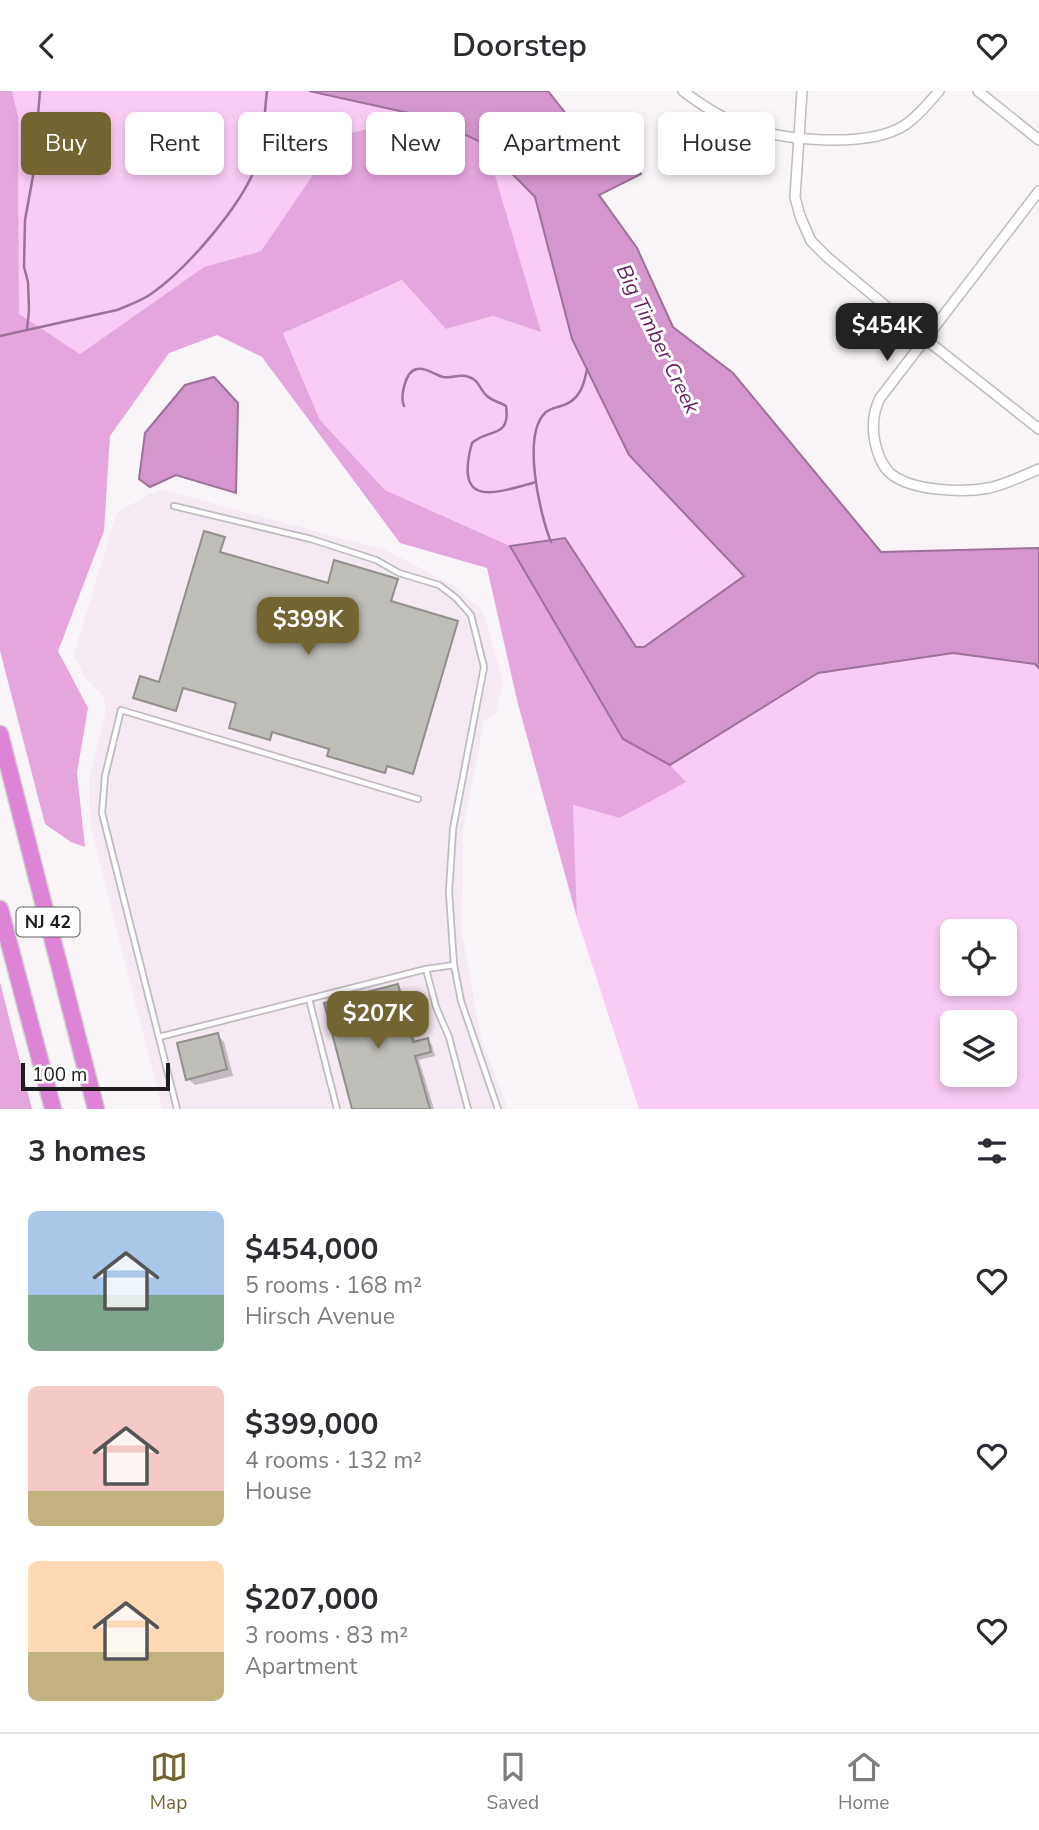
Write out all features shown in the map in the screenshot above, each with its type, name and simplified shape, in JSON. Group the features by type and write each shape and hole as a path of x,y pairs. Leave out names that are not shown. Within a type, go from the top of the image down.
{"highway":[{"name":"NJ 42","path":"0,734 96,1109"},
{"name":"NJ 42","path":"0,909 53,1109"}],"street":[{"path":"683,91 738,125 799,138 859,140 889,133 905,125 939,91"},
{"path":"802,91 795,197 811,241 924,338 1039,429"},
{"path":"978,91 1039,141"},
{"path":"1039,191 880,398 875,408 873,436 881,462 887,471 895,477 936,490 988,488 1039,469"}],"lane":[{"path":"174,506 311,539 376,560 398,573 439,585 456,598 471,615 484,667 453,829 449,892 454,965 461,1001 498,1109"},
{"path":"177,1109 102,813 101,799 105,776 121,710 418,799"},
{"path":"159,1037 426,969 454,965"},
{"path":"426,969 436,1007 449,1037 468,1109"},
{"path":"309,999 337,1109"}],"shaded area":[{"path":"0,91 12,91 18,116 19,314 80,354 204,267 261,251 313,175 352,175 352,133 366,130 366,175 465,175 465,135 479,141 479,175 495,175 541,332 493,316 446,329 402,280 283,333 320,420 385,490 510,546 623,739 670,765 686,782 620,818 573,805 577,918 518,704 487,568 400,543 262,357 217,335 169,353 110,436 104,531 58,651 88,708 77,773 85,847 71,842 45,824 0,651"},
{"path":"12,91 309,91 404,112 366,112 366,130 352,133 352,112 238,112 238,175 313,175 261,251 204,267 80,354 19,315 18,116"},
{"path":"494,175 513,175 535,197 572,339 629,455 744,576 644,647 636,647 565,538 510,546 385,490 320,420 283,332 403,280 446,329 493,316 540,331"},
{"path":"160,489 385,550 453,585 483,611 503,682 496,713 484,721 463,829 462,933 481,1038 508,1109 162,1109 90,823 89,779 106,710 104,697 85,678 74,654 117,512"},
{"path":"953,653 1035,664 1039,668 1039,1109 639,1109 577,918 572,805 621,818 685,781 670,765 818,673"},
{"path":"0,982 32,1109 0,1109"}],"water":[{"path":"309,91 548,91 565,112 479,112 479,141 465,135 465,112 404,112"},
{"name":"Big Timber Creek","path":"513,175 639,175 599,195 637,248 673,327 733,373 881,552 1039,548 1039,668 1035,664 953,653 818,673 670,765 623,739 510,546 565,538 636,647 644,647 744,576 629,455 572,339 535,197"},
{"path":"214,377 238,403 236,493 176,475 150,487 139,479 145,433 185,385"}],"building":[{"path":"204,531 225,537 220,552 328,583 334,560 398,579 391,601 458,621 413,774 387,766 385,773 327,756 329,749 272,732 270,740 229,728 236,703 183,688 176,711 133,698 140,676 159,682"},
{"path":"398,984 413,1042 428,1038 431,1052 415,1056 430,1109 352,1109 324,1003"},
{"path":"218,1033 227,1069 186,1080 177,1043"}],"waterway":[{"path":"27,330 29,310 28,282 24,267 25,220 33,176 40,91"},
{"path":"0,336 117,310 135,303 165,283 211,236 249,182 261,148 267,91"},
{"path":"404,406 404,385 409,374 417,369 443,377 472,378 489,398 506,406 507,416 502,428 472,443 468,478 473,487 492,492 536,482"},
{"path":"551,542 538,495 535,438 539,423 546,412 567,404 576,397 587,369"}]}
